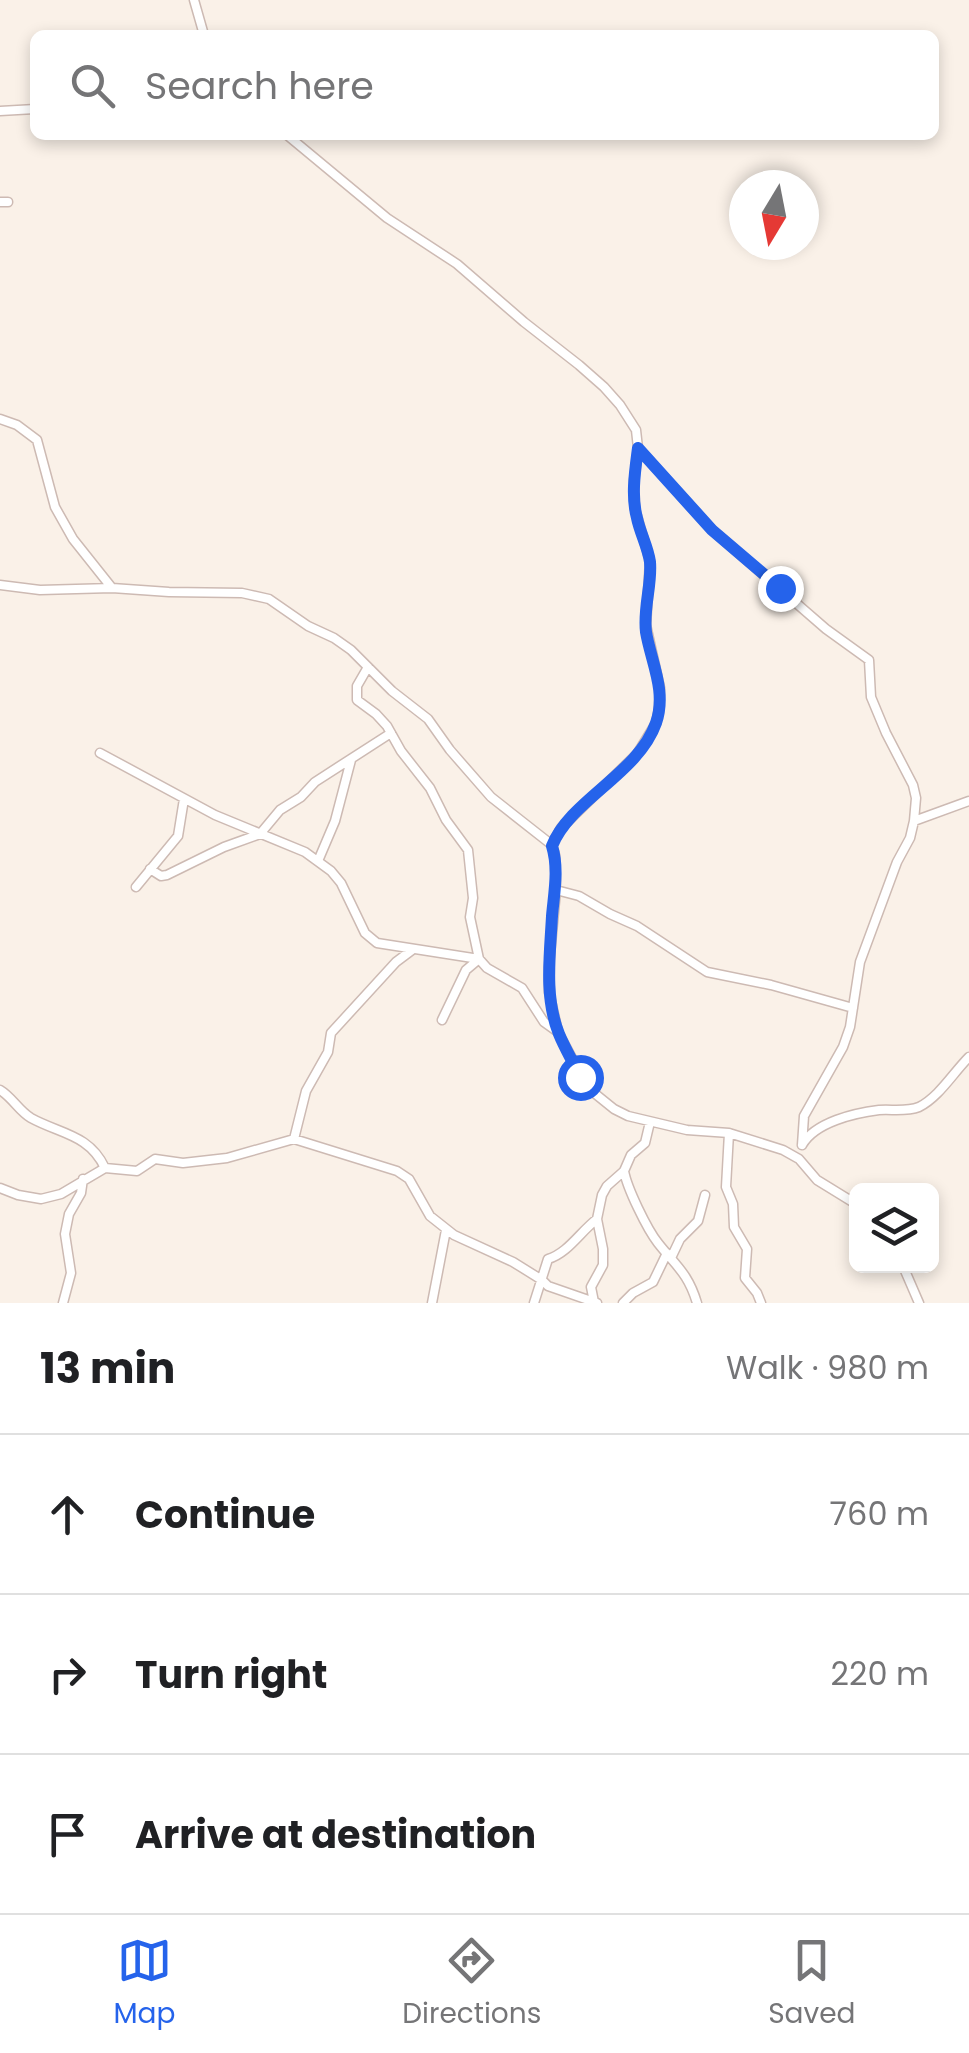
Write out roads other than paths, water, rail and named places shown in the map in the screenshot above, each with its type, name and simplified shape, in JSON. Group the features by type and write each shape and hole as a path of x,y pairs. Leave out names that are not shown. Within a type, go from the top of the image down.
{"street":[{"path":"194,0 203,30"},
{"path":"0,111 30,109"},
{"path":"293,140 387,218 457,264 604,387 636,430 634,498 650,561 646,625 660,688 656,722 630,763 561,828 552,846"},
{"path":"0,419 17,424 38,440 55,507 73,539 112,588"},
{"path":"638,448 712,530 826,629 869,660 870,697 916,798 910,838 897,862 860,962 843,1047 804,1116 800,1159"},
{"path":"0,588 242,593 270,599 308,626 341,642 428,719 491,797 552,846 556,890 549,992 558,1032 588,1088 614,1110 650,1122 697,1132 729,1133 783,1150 800,1159 817,1180 849,1200"},
{"path":"368,668 357,686 356,698 382,719 468,850 473,898 470,917 479,959 522,988 544,1022 558,1032"},
{"path":"150,870 167,875 260,834 286,805 390,733"},
{"path":"100,753 239,826 292,845 318,860 341,883 370,939 386,946 479,959"},
{"path":"318,860 335,821 351,760"},
{"path":"136,887 178,836 184,799"},
{"path":"914,821 969,801"},
{"path":"556,890 578,896 637,926 707,972 853,1008"},
{"path":"294,1139 306,1091 328,1052 331,1034 396,962 412,950"},
{"path":"442,1020 466,970 479,959"},
{"path":"802,1145 812,1133 835,1122 877,1110 911,1110 921,1106 932,1099 969,1056"},
{"path":"0,1090 30,1117 86,1143 104,1168"},
{"path":"596,1302 591,1288 602,1269 604,1254 597,1219 603,1191 645,1143 650,1122"},
{"path":"729,1133 726,1188 734,1204 734,1227 747,1249 745,1278 761,1303"},
{"path":"0,1188 41,1199 61,1194 104,1168 137,1171 155,1159 183,1163 228,1158 294,1139 404,1175 430,1216 446,1230 466,1243 513,1262 548,1286 596,1302"},
{"path":"624,1171 653,1235 686,1276 698,1303"},
{"path":"63,1303 71,1272 65,1234 83,1180"},
{"path":"623,1303 653,1282 680,1239 698,1221 705,1195"},
{"path":"534,1303 548,1259 561,1253 597,1219"},
{"path":"432,1303 446,1230"},
{"path":"905,1273 919,1303"}]}
